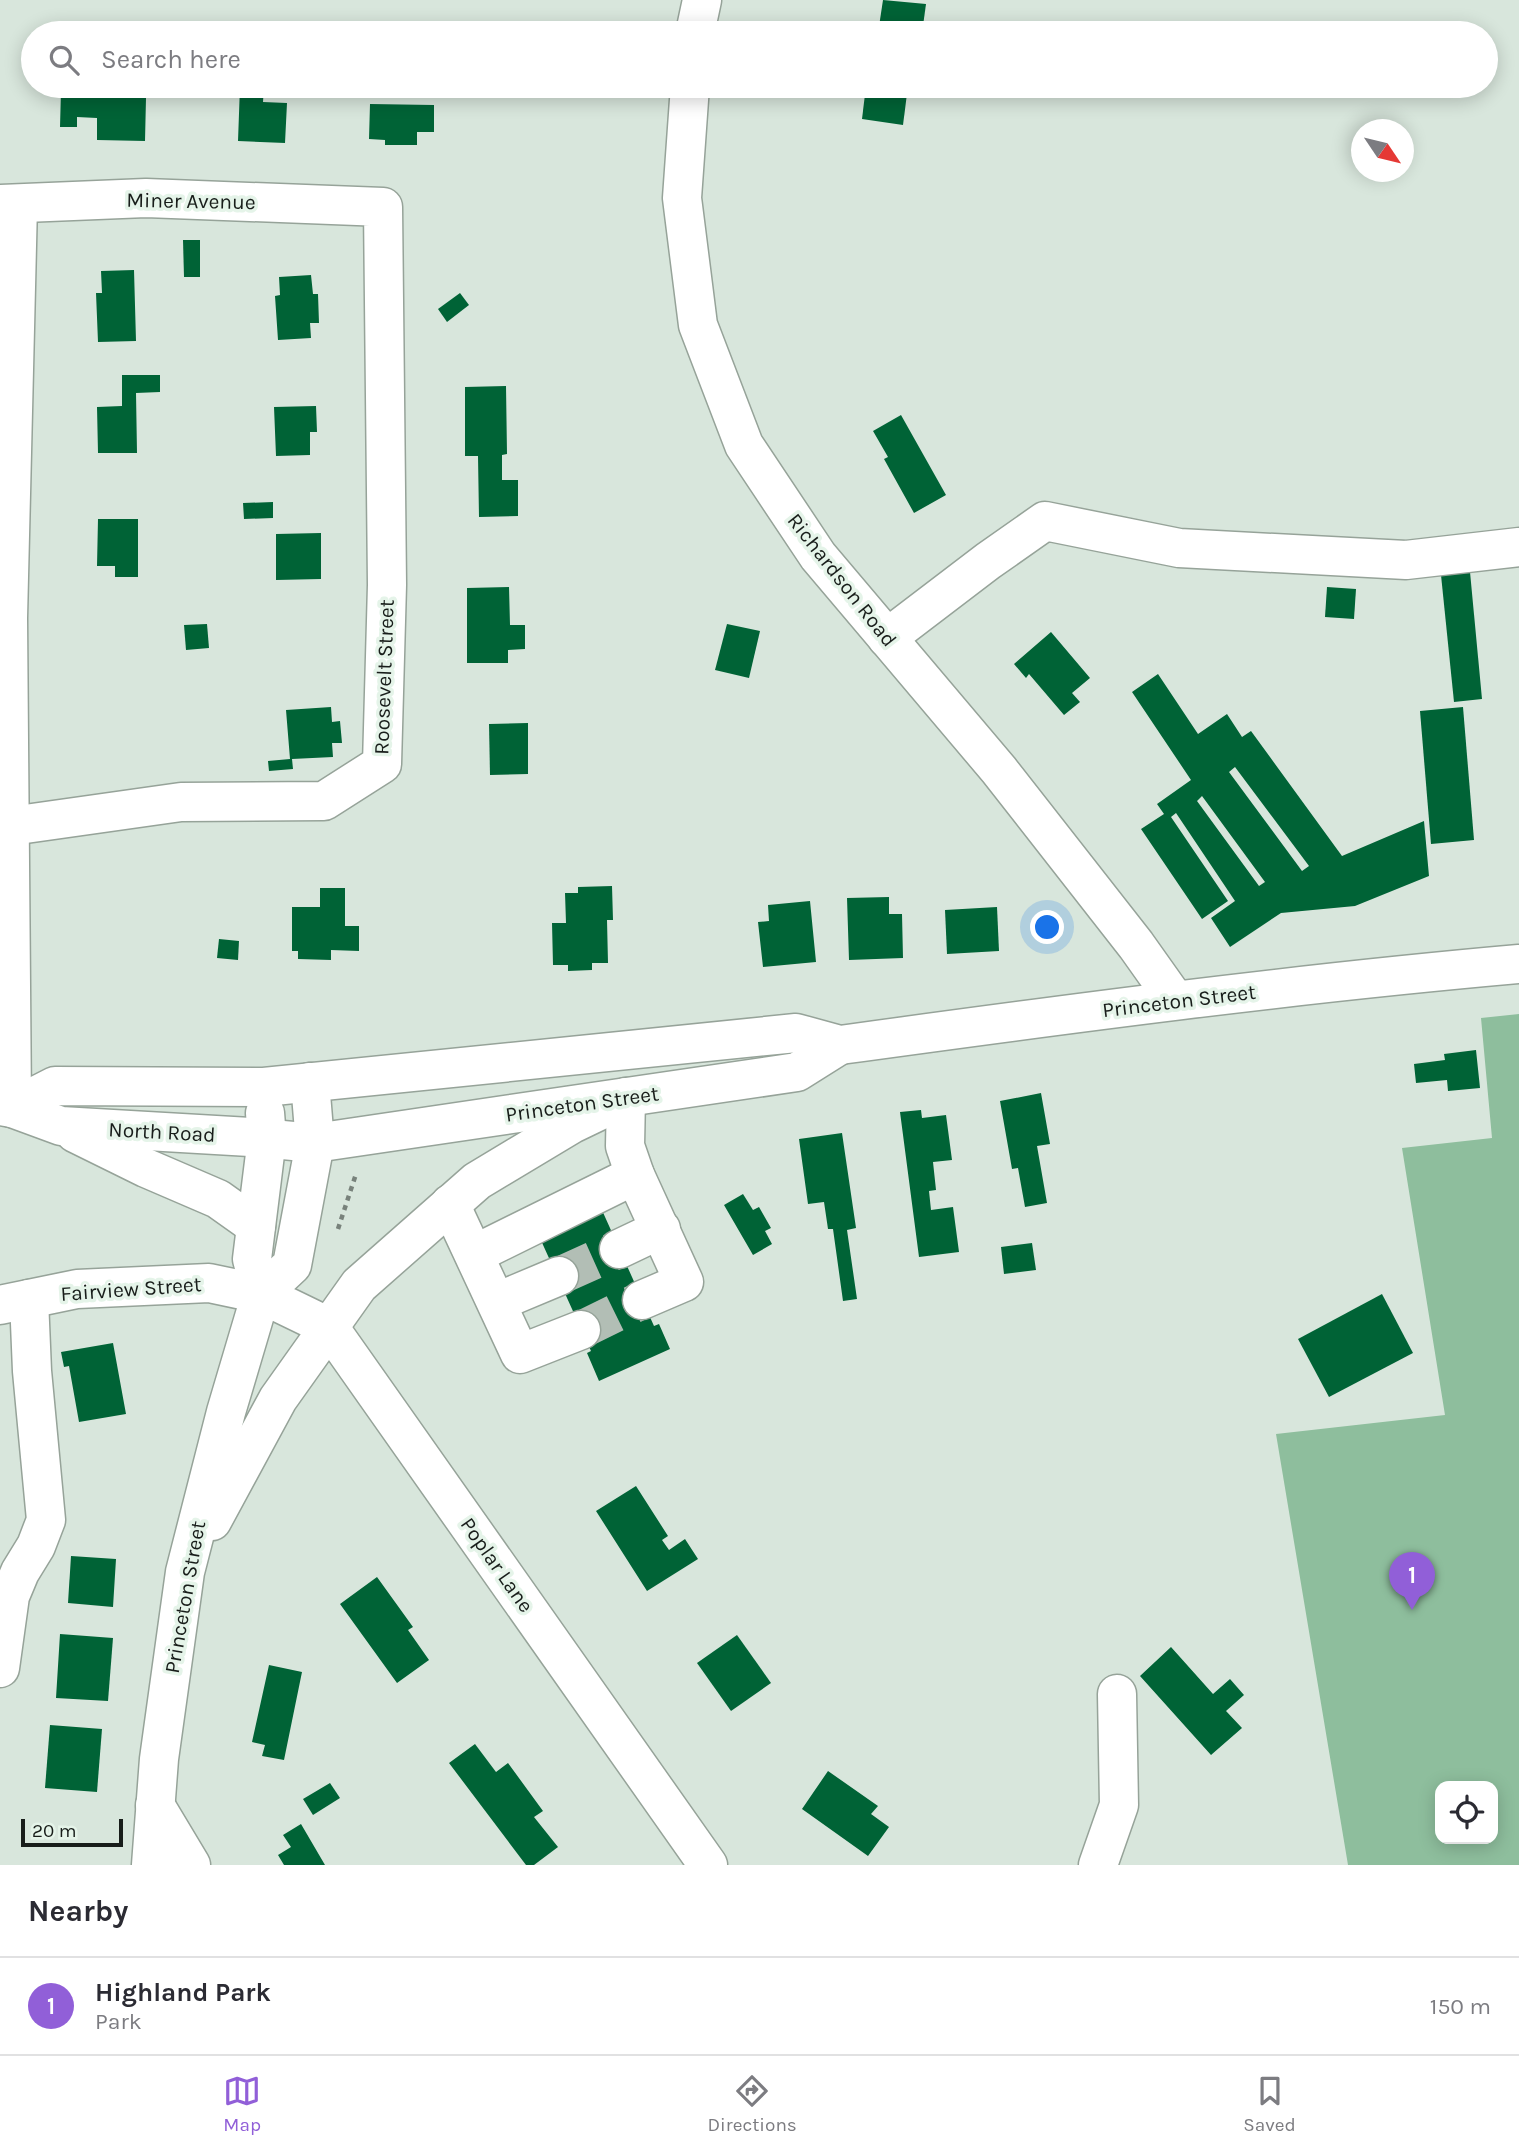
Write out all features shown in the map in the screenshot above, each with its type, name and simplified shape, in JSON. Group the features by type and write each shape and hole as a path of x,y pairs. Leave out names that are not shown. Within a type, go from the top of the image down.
{"street":[{"path":"698,21 702,0"},
{"name":"Richardson Road","path":"689,98 682,198 698,325 744,445 818,556 999,770 1136,945 1175,1000"},
{"name":"Miner Avenue","path":"9,204 146,198 383,207"},
{"path":"6,1107 11,826 8,618 9,204"},
{"name":"Roosevelt Street","path":"11,826 181,802 324,801 382,764 387,585 383,207"},
{"path":"887,638 1045,521 1179,548 1406,560 1519,547"},
{"name":"Princeton Street","path":"264,1087 796,1033 840,1045 1366,977 1519,964"},
{"name":"Princeton Street","path":"315,1143 797,1072 840,1045"},
{"path":"264,1087 267,1138 252,1259 261,1294 292,1265 315,1143 310,1082"},
{"name":"North Road","path":"6,1107 55,1086 264,1087"},
{"path":"185,1572 278,1399 359,1285 477,1181 572,1124 626,1097 625,1146 635,1175 684,1282 642,1300"},
{"name":"North Road","path":"6,1107 61,1126 315,1143"},
{"path":"61,1126 146,1168 218,1199 256,1226"},
{"path":"475,1254 635,1175"},
{"path":"450,1204 520,1354 581,1330"},
{"path":"619,1249 661,1229"},
{"path":"497,1302 559,1276"},
{"name":"Fairview Street","path":"15,1302 77,1289 209,1283 261,1294"},
{"name":"Princeton Street","path":"151,1865 159,1759 185,1572 226,1412 261,1294"},
{"name":"Poplar Lane","path":"261,1294 329,1327 708,1865"},
{"path":"0,1668 10,1596 46,1520 32,1371 15,1302"},
{"path":"1098,1865 1119,1805 1116,1694"},
{"path":"155,1805 191,1865"}],"path":[{"path":"336,1235 357,1171 349,1166"}],"green space":[{"path":"1519,1014 1519,1865 1348,1865 1276,1434 1445,1415 1402,1148 1492,1138 1481,1018"}],"building":[{"path":"883,0 926,4 924,21 880,21"},
{"path":"61,98 146,98 145,141 97,140 97,118 77,117 77,127 60,127"},
{"path":"240,98 263,98 263,102 287,103 285,143 238,141"},
{"path":"865,98 906,98 903,125 862,119"},
{"path":"370,104 434,105 434,132 417,132 417,145 385,145 385,140 369,139"},
{"path":"183,240 200,240 200,277 184,277"},
{"path":"134,270 136,341 98,342 96,293 102,293 101,271"},
{"path":"311,275 313,294 318,294 319,323 310,323 311,338 278,340 275,296 280,295 279,277"},
{"path":"460,293 469,305 447,322 438,309"},
{"path":"122,375 160,375 160,392 136,393 137,453 98,453 97,407 122,406"},
{"path":"506,386 507,454 502,455 502,480 518,480 518,516 479,517 478,456 465,456 465,387"},
{"path":"316,406 317,432 310,432 310,455 276,456 274,407"},
{"path":"901,415 946,495 914,513 884,459 888,457 873,431"},
{"path":"273,502 273,518 244,519 243,503"},
{"path":"98,519 138,519 138,577 115,577 115,566 97,566"},
{"path":"321,533 321,579 276,580 276,534"},
{"path":"1470,572 1482,699 1454,702 1441,575"},
{"path":"509,587 510,625 525,625 525,649 508,650 508,663 467,663 467,588"},
{"path":"1327,587 1356,589 1354,619 1325,617"},
{"path":"207,624 209,648 186,650 184,625"},
{"path":"727,624 760,631 749,678 715,670"},
{"path":"1051,632 1090,678 1072,693 1080,702 1064,715 1029,674 1026,678 1014,664"},
{"path":"1158,674 1198,734 1227,714 1242,737 1251,731 1342,856 1424,821 1429,876 1355,906 1281,913 1230,947 1211,918 1235,901 1176,813 1171,817 1228,901 1202,919 1141,829 1164,814 1157,804 1191,780 1132,692","holes":["1235,767 1309,866 1302,871 1229,772","1202,796 1265,882 1259,886 1197,801"]},
{"path":"331,707 332,722 340,721 342,743 332,743 333,757 292,759 293,769 269,771 268,761 290,759 286,710"},
{"path":"1463,707 1474,840 1431,844 1420,711"},
{"path":"528,723 528,774 490,775 489,724"},
{"path":"612,886 613,920 607,920 608,963 592,963 592,970 568,971 568,965 553,965 552,923 566,923 565,893 578,893 578,887"},
{"path":"320,888 345,888 345,926 359,926 359,951 331,950 331,960 298,959 298,951 292,951 292,907 320,907"},
{"path":"889,897 889,914 902,914 903,958 849,960 847,898"},
{"path":"810,901 816,962 763,967 758,922 769,921 768,905"},
{"path":"997,907 999,951 947,954 945,910"},
{"path":"219,939 239,941 238,960 217,958"},
{"path":"1476,1050 1480,1088 1448,1091 1447,1080 1416,1083 1414,1064 1445,1060 1444,1054"},
{"path":"1041,1093 1050,1144 1037,1146 1047,1203 1025,1207 1018,1168 1012,1169 1000,1101"},
{"path":"921,1110 922,1118 946,1115 952,1160 933,1162 936,1190 929,1191 931,1210 953,1207 959,1252 919,1257 900,1112"},
{"path":"842,1133 856,1228 847,1230 857,1299 843,1301 833,1229 828,1229 824,1202 808,1204 799,1139"},
{"path":"743,1194 753,1210 759,1207 771,1228 765,1231 772,1244 753,1255 724,1205"},
{"path":"601,1208 654,1326 659,1324 670,1349 599,1381 587,1353 591,1351 539,1236"},
{"path":"1032,1243 1036,1270 1004,1274 1001,1247"},
{"path":"1382,1294 1413,1353 1329,1397 1298,1339"},
{"path":"113,1343 126,1414 79,1422 69,1366 64,1367 61,1352"},
{"path":"636,1486 668,1536 662,1540 669,1550 685,1539 698,1559 647,1591 596,1511"},
{"path":"71,1556 116,1559 113,1607 68,1603"},
{"path":"377,1577 413,1627 408,1630 429,1660 397,1683 340,1604"},
{"path":"60,1634 113,1638 108,1701 56,1698"},
{"path":"737,1635 771,1683 731,1711 697,1663"},
{"path":"1171,1647 1213,1694 1230,1679 1244,1695 1226,1711 1242,1728 1211,1755 1140,1676"},
{"path":"269,1665 302,1672 284,1760 262,1756 265,1745 252,1742"},
{"path":"50,1725 102,1729 97,1792 45,1788"},
{"path":"475,1744 496,1772 508,1763 543,1811 534,1817 558,1847 534,1865 526,1865 449,1763"},
{"path":"828,1771 878,1806 871,1814 889,1827 868,1856 802,1809"},
{"path":"330,1783 340,1798 313,1815 303,1799"},
{"path":"301,1824 325,1865 284,1865 278,1855 291,1847 283,1835"}],"tunnel":[{"path":"559,1276 619,1249"},
{"path":"581,1330 642,1300"}],"place":[{"name":"Highland Park","path":"1412,1610"}]}
